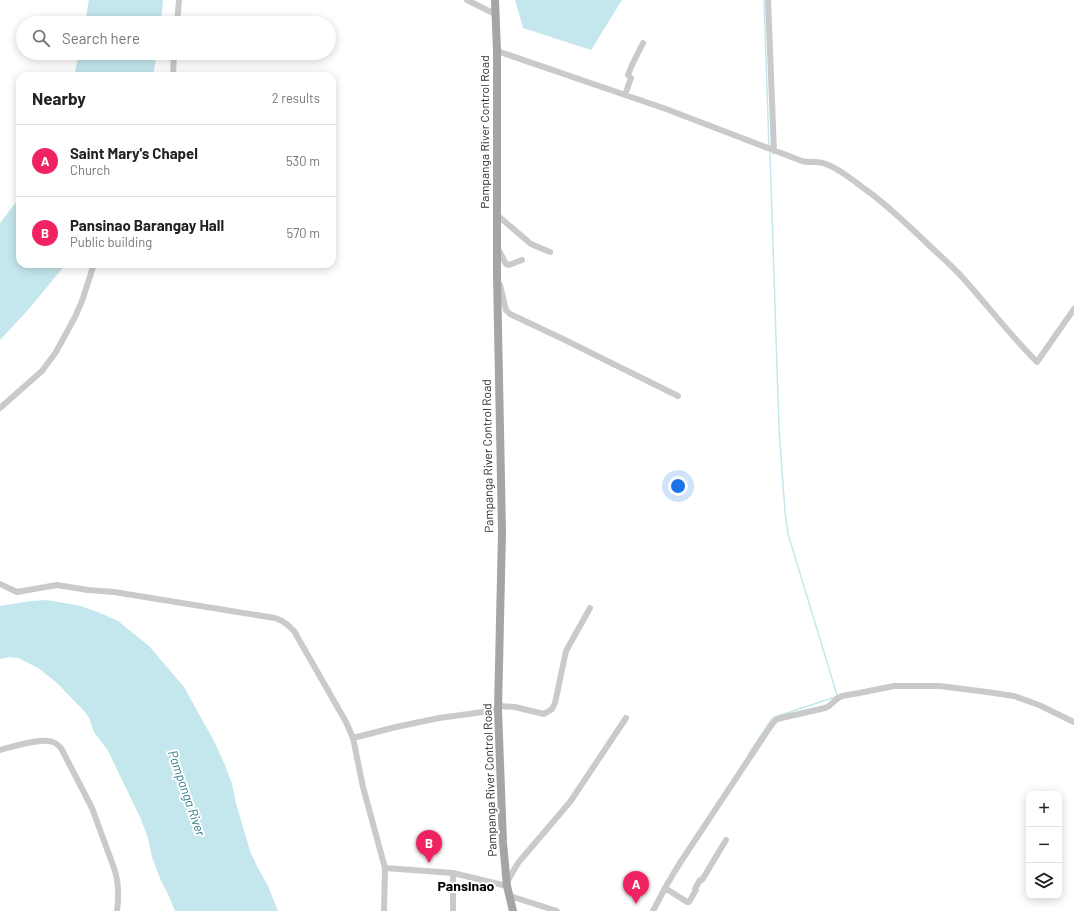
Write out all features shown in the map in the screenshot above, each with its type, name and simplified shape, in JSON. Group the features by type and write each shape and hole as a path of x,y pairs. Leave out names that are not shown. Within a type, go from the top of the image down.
{"main road":[{"name":"Pampanga River Control Road","path":"495,0 497,51 497,276 502,532 498,708 503,842 507,884 513,911"}],"street":[{"path":"178,16 179,0"},
{"path":"467,0 495,14"},
{"path":"768,0 774,151"},
{"path":"625,95 631,78 628,75 643,43"},
{"path":"497,51 666,109 807,163 823,163 852,179 909,225 962,278 1019,344 1037,362 1074,309"},
{"path":"173,72 174,60"},
{"path":"497,215 531,244 550,252"},
{"path":"497,247 506,264 509,266 522,260"},
{"path":"0,408 42,371 56,352 82,301 93,268"},
{"path":"497,276 506,310 510,314 678,396"},
{"path":"0,584 17,592 57,585 114,592 275,618 288,625 294,631 346,722 353,738 363,787 384,868 384,911"},
{"path":"353,738 382,730 498,708 515,708 544,714 552,709 555,703 566,651 590,608"},
{"path":"653,911 692,844 768,730 777,719 829,706 842,696 859,692 894,686 940,686 1014,696 1039,705 1074,722"},
{"path":"384,868 453,873 507,884 518,863 570,802 626,718"},
{"path":"0,750 33,742 45,741 53,742 61,748 92,808 114,868 117,877 119,895 117,911"},
{"path":"665,888 689,902 700,880 702,880 726,840"},
{"path":"453,873 453,911"},
{"path":"510,896 557,911"}],"water":[{"path":"89,0 163,0 162,16 86,16"},
{"path":"515,0 622,0 591,50 523,28"},
{"path":"77,60 156,60 154,72 75,72"},
{"path":"16,202 16,268 63,268 28,310 0,340 0,223"},
{"name":"Pampanga River","path":"47,600 81,606 118,621 149,646 184,687 214,741 225,765 232,784 250,851 268,886 278,911 175,911 152,857 148,838 140,817 108,751 94,732 85,712 57,683 38,668 18,658 10,657 0,659 0,606"}],"waterway":[{"path":"764,0 769,147"},
{"path":"770,153 779,428 785,512 788,534 837,695"},
{"path":"778,716 835,697"},
{"path":"749,753 771,720 775,717"}],"place":[{"name":"Pansinao Barangay Hall","path":"429,863"},
{"name":"Saint Mary's Chapel","path":"636,904"}],"district":[{"name":"Pansinao","path":"466,886"}]}
